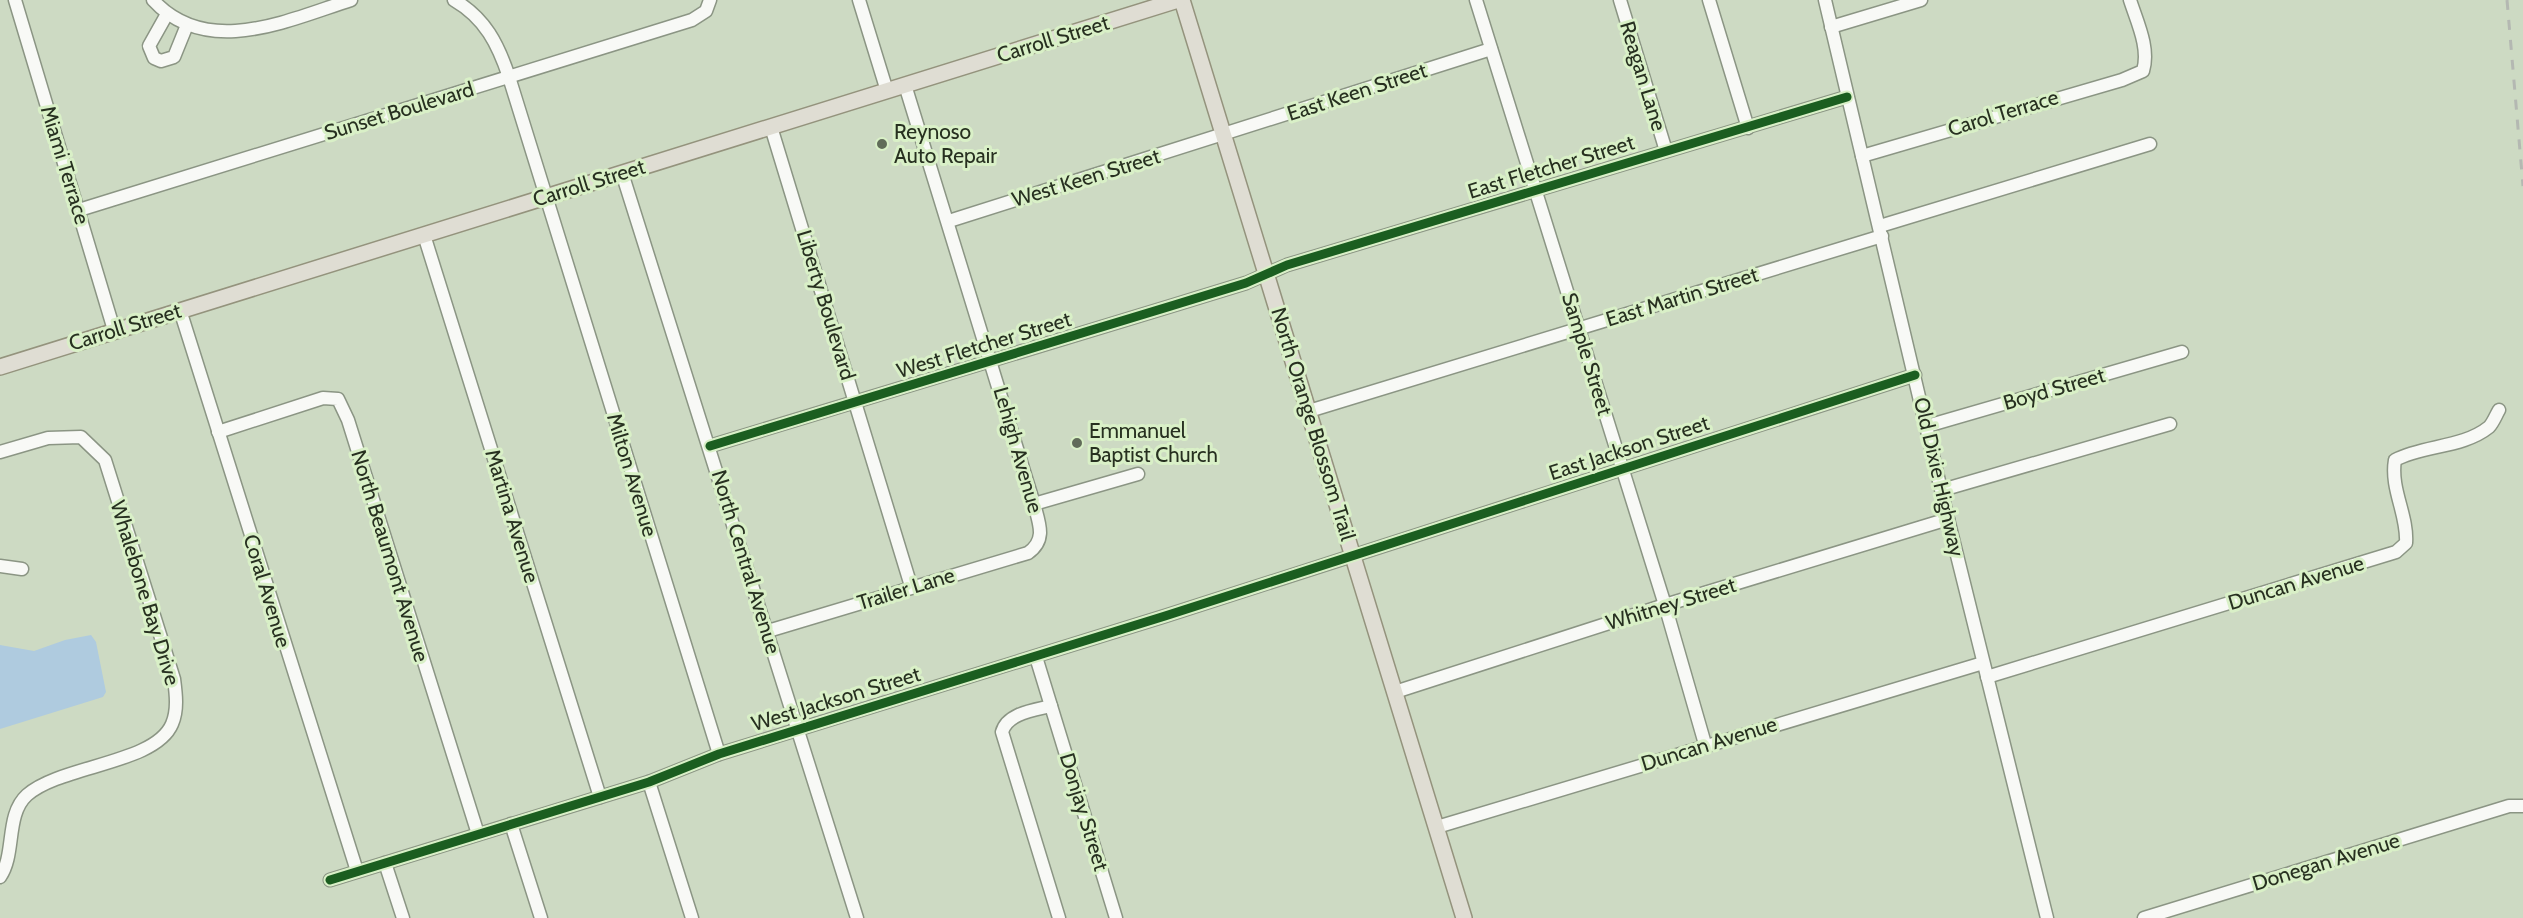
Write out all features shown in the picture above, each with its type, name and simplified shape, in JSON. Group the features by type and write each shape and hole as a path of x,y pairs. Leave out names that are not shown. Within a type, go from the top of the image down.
{"main road":[{"name":"Carroll Street","path":"1,362 180,310 1180,0"},
{"name":"North Orange Blossom Trail","path":"1180,0 1224,135 1464,918"}],"street":[{"name":"Miami Terrace","path":"15,0 114,330"},
{"path":"153,0 167,14 188,25 222,33 246,32 351,0"},
{"name":"Milton Avenue","path":"454,0 483,22 501,55 509,77 719,754"},
{"name":"Sunset Boulevard","path":"79,210 693,20 706,11 710,0"},
{"path":"859,0 887,91"},
{"name":"Sample Street","path":"1476,0 1580,328 1706,744"},
{"name":"Reagan Lane","path":"1620,0 1666,151"},
{"path":"1709,0 1748,128"},
{"name":"Old Dixie Highway","path":"1825,0 1948,519 2047,918"},
{"path":"1831,27 1921,0"},
{"name":"Carol Terrace","path":"1862,156 2122,80 2144,71 2145,49 2130,0"},
{"path":"167,14 149,46 154,58 168,61 174,57 188,25"},
{"name":"East Keen Street","path":"1224,135 1491,49"},
{"name":"Lehigh Avenue","path":"905,85 992,361 1041,530 1040,540"},
{"name":"East Fletcher Street","path":"1267,274 1287,265 1848,97"},
{"name":"Liberty Boulevard","path":"771,127 911,586"},
{"name":"West Keen Street","path":"949,221 1224,135"},
{"name":"East Martin Street","path":"1309,411 1580,328 2151,144"},
{"name":"North Central Avenue","path":"622,172 857,918"},
{"name":"Martina Avenue","path":"424,235 600,797"},
{"name":"West Fletcher Street","path":"710,446 856,403 1267,274"},
{"name":"Coral Avenue","path":"180,310 357,871"},
{"name":"Boyd Street","path":"1927,426 2182,352"},
{"name":"East Jackson Street","path":"1353,554 1915,375"},
{"name":"North Beaumont Avenue","path":"218,432 323,398 338,399 351,431 478,834"},
{"name":"Duncan Avenue","path":"1987,677 2396,552 2406,543 2407,529 2392,474 2395,460 2407,453 2464,439 2490,426 2499,410"},
{"path":"1942,490 2170,424"},
{"name":"Whalebone Bay Drive","path":"0,452 48,438 81,437 105,460 174,679 176,710 171,726 151,746 49,780 25,797 17,811 0,877"},
{"path":"1034,504 1138,474"},
{"name":"Whitney Street","path":"1395,692 1665,605 1948,519"},
{"name":"Trailer Lane","path":"768,631 911,586 1028,553 1040,540"},
{"name":"West Jackson Street","path":"330,880 649,782 719,754 1036,657 1353,554"},
{"path":"0,566 22,569"},
{"name":"Donjay Street","path":"1036,657 1116,918"},
{"name":"Duncan Avenue","path":"1437,827 1706,744 1983,663"},
{"path":"1051,706 1012,718 1002,732 1059,918"},
{"path":"649,782 692,918"},
{"name":"Donegan Avenue","path":"2509,806 2523,795"},
{"name":"Donegan Avenue","path":"2144,918 2509,806 2523,806"},
{"path":"511,824 541,918"},
{"path":"386,863 403,918"}],"water":[{"path":"91,635 96,642 106,692 103,697 0,729 0,645 34,651 65,640"}],"railway":[{"path":"2507,0 2523,186"}],"cycle path":[{"path":"710,446 1246,283 1287,265 1847,97"},
{"path":"330,880 649,782 719,754 1165,616 1915,375"}],"place":[{"name":"Reynoso Auto Repair","path":"882,144"},
{"name":"Emmanuel Baptist Church","path":"1077,443"}]}
